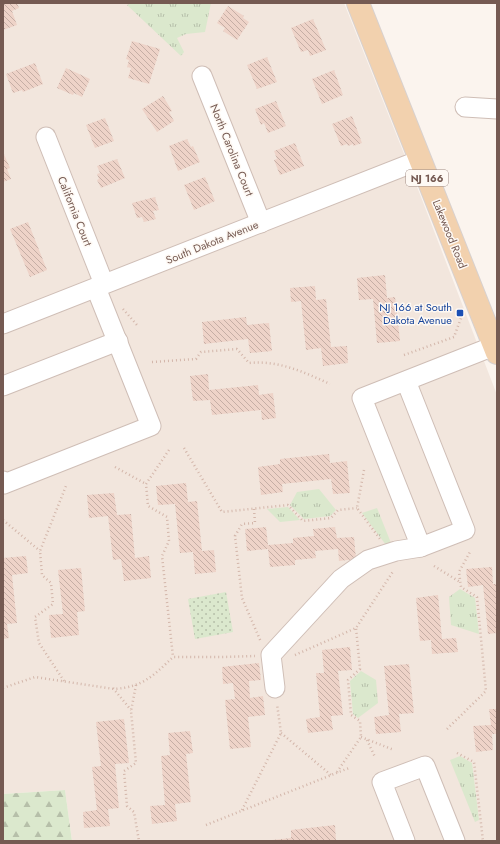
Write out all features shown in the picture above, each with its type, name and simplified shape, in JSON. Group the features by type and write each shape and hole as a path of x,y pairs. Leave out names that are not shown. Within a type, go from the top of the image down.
{"main road":[{"name":"Lakewood Road","path":"358,3 496,350"}],"street":[{"name":"North Carolina Court","path":"202,76 261,223"},
{"path":"465,107 497,109"},
{"name":"California Court","path":"3,482 4,484 151,426 118,341 100,286 46,137"},
{"name":"South Dakota Avenue","path":"3,324 420,160"},
{"path":"3,386 118,341"},
{"path":"421,547 362,398 496,350"},
{"path":"275,688 271,655 341,579 368,560 396,559 421,547 465,530 406,381"},
{"path":"405,841 382,782 425,766 455,841"}],"path":[{"path":"404,355 454,337 463,312"},
{"path":"152,362 196,359 201,352 237,349 249,364 261,362 300,370 330,384"},
{"path":"184,448 222,512 288,505 304,521 331,518 338,510 357,508"},
{"path":"169,450 146,484 148,506 167,517 169,541 162,556 173,657"},
{"path":"115,466 146,484"},
{"path":"337,772 361,737 360,721 351,715 348,680 360,670 356,628 396,559 384,546 357,508 364,470"},
{"path":"64,681 39,643 35,617 53,604 51,583 42,575 40,551 66,486"},
{"path":"254,509 256,523 242,524 235,536 242,598 263,648 271,655 282,659 288,658 356,628"},
{"path":"3,520 40,551"},
{"path":"447,728 486,691 477,597 461,587 460,582 459,572 470,552"},
{"path":"434,566 460,582"},
{"path":"3,688 35,677 113,688 126,688 151,678 173,657 223,658 271,655"},
{"path":"136,685 131,711 136,763 124,772 127,806 134,812 139,841"},
{"path":"113,688 131,711"},
{"path":"242,810 281,733 275,688"},
{"path":"281,733 331,775"},
{"path":"361,737 394,750"},
{"path":"367,739 375,757"},
{"path":"457,753 474,762 483,841"},
{"path":"206,825 348,768"}],"shaded area":[{"path":"3,3 344,3 416,184 497,395 497,841 72,841 65,790 3,794"}],"green space":[{"path":"132,3 211,3 205,32 186,34 177,38 184,52 181,56 127,5"},
{"path":"319,489 336,510 330,516 304,519 290,505 297,492"},
{"path":"288,507 300,520 280,522 267,509"},
{"path":"377,508 391,543 386,545 362,513"},
{"path":"460,589 475,598 479,634 451,625 449,597"},
{"path":"226,592 233,632 195,639 188,599"},
{"path":"361,671 376,680 378,703 358,718 353,714 350,681"},
{"path":"460,756 472,763 479,820 475,822 450,760"},
{"path":"65,790 72,841 3,841 3,794"}],"building":[{"path":"3,3 17,3 19,8 12,11 17,25 3,30"},
{"path":"228,6 244,16 243,18 249,22 237,40 223,31 225,28 217,23"},
{"path":"313,19 326,50 310,56 308,50 301,52 291,28"},
{"path":"132,41 160,49 149,84 128,78 131,68 127,67 129,60 126,59"},
{"path":"267,57 277,82 257,89 247,65"},
{"path":"35,63 43,84 23,92 22,90 13,93 6,74"},
{"path":"66,68 90,79 82,97 57,88"},
{"path":"334,70 343,95 322,104 312,79"},
{"path":"163,96 172,111 169,112 174,121 157,132 142,109"},
{"path":"276,101 286,126 268,133 264,123 261,125 255,109"},
{"path":"352,116 362,143 353,146 353,144 348,146 347,144 341,146 332,124"},
{"path":"105,118 114,141 95,148 86,125"},
{"path":"187,139 191,147 193,146 200,162 178,171 169,146"},
{"path":"295,143 304,166 280,175 274,160 277,159 274,151"},
{"path":"3,152 10,168 7,169 11,179 3,182"},
{"path":"117,159 125,178 101,188 97,180 99,179 97,174 100,173 97,166"},
{"path":"205,177 215,201 194,210 184,185"},
{"path":"155,197 159,210 153,211 156,219 144,222 142,217 137,218 132,203"},
{"path":"28,222 47,270 30,277 10,229"},
{"path":"385,275 387,298 395,297 400,341 377,343 373,299 359,300 357,278"},
{"path":"315,286 316,300 326,299 331,347 347,346 348,363 323,366 321,348 306,350 301,301 291,302 290,288"},
{"path":"246,317 247,325 269,323 272,351 250,353 248,339 204,344 202,322"},
{"path":"208,374 209,390 258,385 259,395 273,393 276,418 262,420 261,410 212,415 210,400 193,401 190,376"},
{"path":"329,454 330,463 347,461 350,493 333,494 331,479 282,484 283,492 261,495 258,467 280,464 280,459"},
{"path":"186,483 188,502 197,501 202,551 214,550 216,572 195,574 193,552 180,553 175,504 158,505 156,486"},
{"path":"114,493 117,515 131,514 135,558 149,556 151,578 124,581 121,559 113,560 108,516 89,518 87,495"},
{"path":"266,527 268,545 293,543 293,538 314,536 313,529 335,527 337,538 354,537 356,559 339,561 338,549 315,551 316,558 295,560 295,565 270,567 268,549 247,551 245,529"},
{"path":"26,556 28,573 12,575 17,623 7,624 9,638 3,639 3,558"},
{"path":"492,567 493,584 497,584 497,633 488,634 483,585 468,587 466,569"},
{"path":"81,568 85,611 77,612 79,635 51,638 49,615 63,614 58,570"},
{"path":"438,595 442,639 456,638 458,652 432,654 431,640 420,641 416,598"},
{"path":"350,647 352,670 338,671 343,715 331,716 333,730 308,733 306,719 320,717 316,673 324,673 322,650"},
{"path":"259,663 261,680 249,681 250,698 263,696 265,715 248,717 251,747 230,749 225,700 235,699 233,683 223,684 222,667"},
{"path":"409,664 414,713 399,714 401,732 376,734 374,717 389,715 384,666"},
{"path":"489,709 497,709 497,734 492,734 493,750 476,752 473,726 491,725"},
{"path":"124,719 129,763 115,764 119,808 108,809 110,826 84,828 83,812 97,810 92,767 101,766 96,722"},
{"path":"190,731 193,753 186,754 191,802 175,804 177,821 152,824 150,806 165,805 161,756 170,755 168,733"},
{"path":"335,825 336,841 272,841 291,838 291,830"}],"place":[{"name":"NJ 166 at South Dakota Avenue","path":"460,313"}]}
